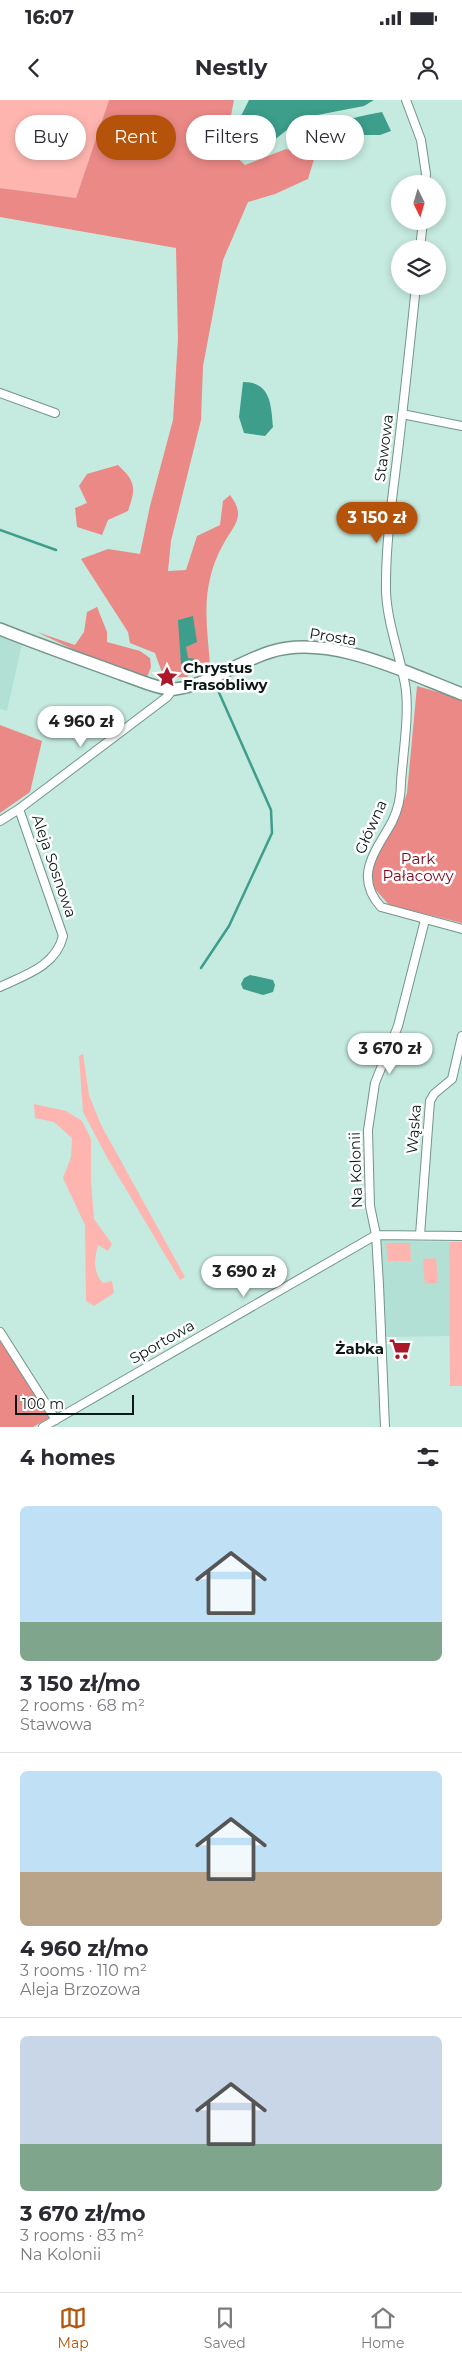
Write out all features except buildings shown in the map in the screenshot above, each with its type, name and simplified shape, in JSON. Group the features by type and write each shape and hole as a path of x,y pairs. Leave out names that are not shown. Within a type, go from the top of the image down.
{"street":[{"path":"406,100 421,140 426,175"},
{"name":"Stawowa","path":"402,671 386,584 415,295"},
{"path":"0,394 56,413"},
{"path":"402,414 462,426"},
{"path":"0,629 131,677 174,689 167,697 20,810 0,821"},
{"name":"Prosta","path":"174,689 199,682 266,653 294,647 308,647 345,652 462,694"},
{"name":"Główna","path":"402,671 406,701 401,784 392,821 373,852 369,866 368,884 373,898 381,907 462,929"},
{"name":"Aleja Sosnowa","path":"0,987 44,965 55,956 61,946 63,936 20,810"},
{"name":"Na Kolonii","path":"385,1427 376,1235 370,1206 368,1130 372,1099 383,1062 398,1026 425,920"},
{"name":"Wąska","path":"420,1235 430,1101 434,1094 452,1080 460,1063 462,1036"},
{"path":"376,1235 462,1236"},
{"name":"Sportowa","path":"49,1424 376,1235"},
{"path":"0,1332 49,1424"}],"shaded area":[{"path":"0,100 109,100 104,115 96,115 96,139 76,198 0,188"},
{"path":"249,100 374,100 364,106 318,115 286,115 286,131 276,139 276,115 242,115"},
{"path":"382,112 391,131 380,135 364,135 364,116"},
{"path":"243,382 259,386 268,396 273,427 265,436 244,433 239,417"},
{"path":"193,616 197,642 186,647 188,658 196,659 200,668 181,664 178,620"},
{"path":"0,635 22,644 7,711 0,709"},
{"path":"250,975 273,980 275,985 273,992 263,995 243,989 241,984 244,978"},
{"path":"83,1054 89,1095 101,1125 185,1277 180,1280 108,1159 83,1112 79,1056"},
{"path":"34,1104 66,1111 82,1121 91,1139 91,1182 94,1219 112,1244 108,1251 98,1245 95,1266 97,1275 103,1283 112,1281 114,1293 94,1306 86,1301 85,1225 63,1178 71,1157 72,1138 54,1122 35,1118"},
{"path":"399,1239 404,1241 449,1242 450,1336 385,1337 381,1240"},
{"path":"449,1242 462,1242 462,1386 450,1386"},
{"path":"386,1243 410,1243 411,1261 388,1261"},
{"path":"436,1258 438,1283 425,1284 423,1259"}],"green space":[{"path":"109,100 234,100 231,115 186,115 186,160 240,160 245,165 258,160 276,160 276,153 286,149 286,160 314,160 308,179 275,194 248,202 223,260 203,366 201,420 171,541 168,571 186,570 197,536 220,525 223,501 230,495 235,502 238,514 235,525 216,561 208,590 207,622 210,665 187,677 164,678 155,653 130,643 128,632 81,559 108,549 140,554 150,506 173,420 178,339 176,248 0,217 0,188 76,198 96,139 96,160 176,160 176,115 104,115"},
{"path":"118,465 128,476 133,486 128,511 108,520 102,535 77,527 75,508 87,503 79,486 87,474"},
{"path":"97,607 107,632 107,642 140,651 150,658 151,667 147,677 91,658 37,632 75,645 84,632 87,612"},
{"name":"Park Pałacowy","path":"417,686 462,699 462,923 389,905 375,889 371,875 372,860 397,819 407,793"},
{"path":"0,725 42,741 30,792 0,813"},
{"path":"0,1340 49,1418 33,1427 0,1427"}],"waterway":[{"path":"0,530 56,550"},
{"path":"201,968 229,926 272,833 271,810 217,688"}],"place":[{"name":"Chrystus Frasobliwy","path":"167,677"},
{"name":"Żabka","path":"400,1349"}]}
